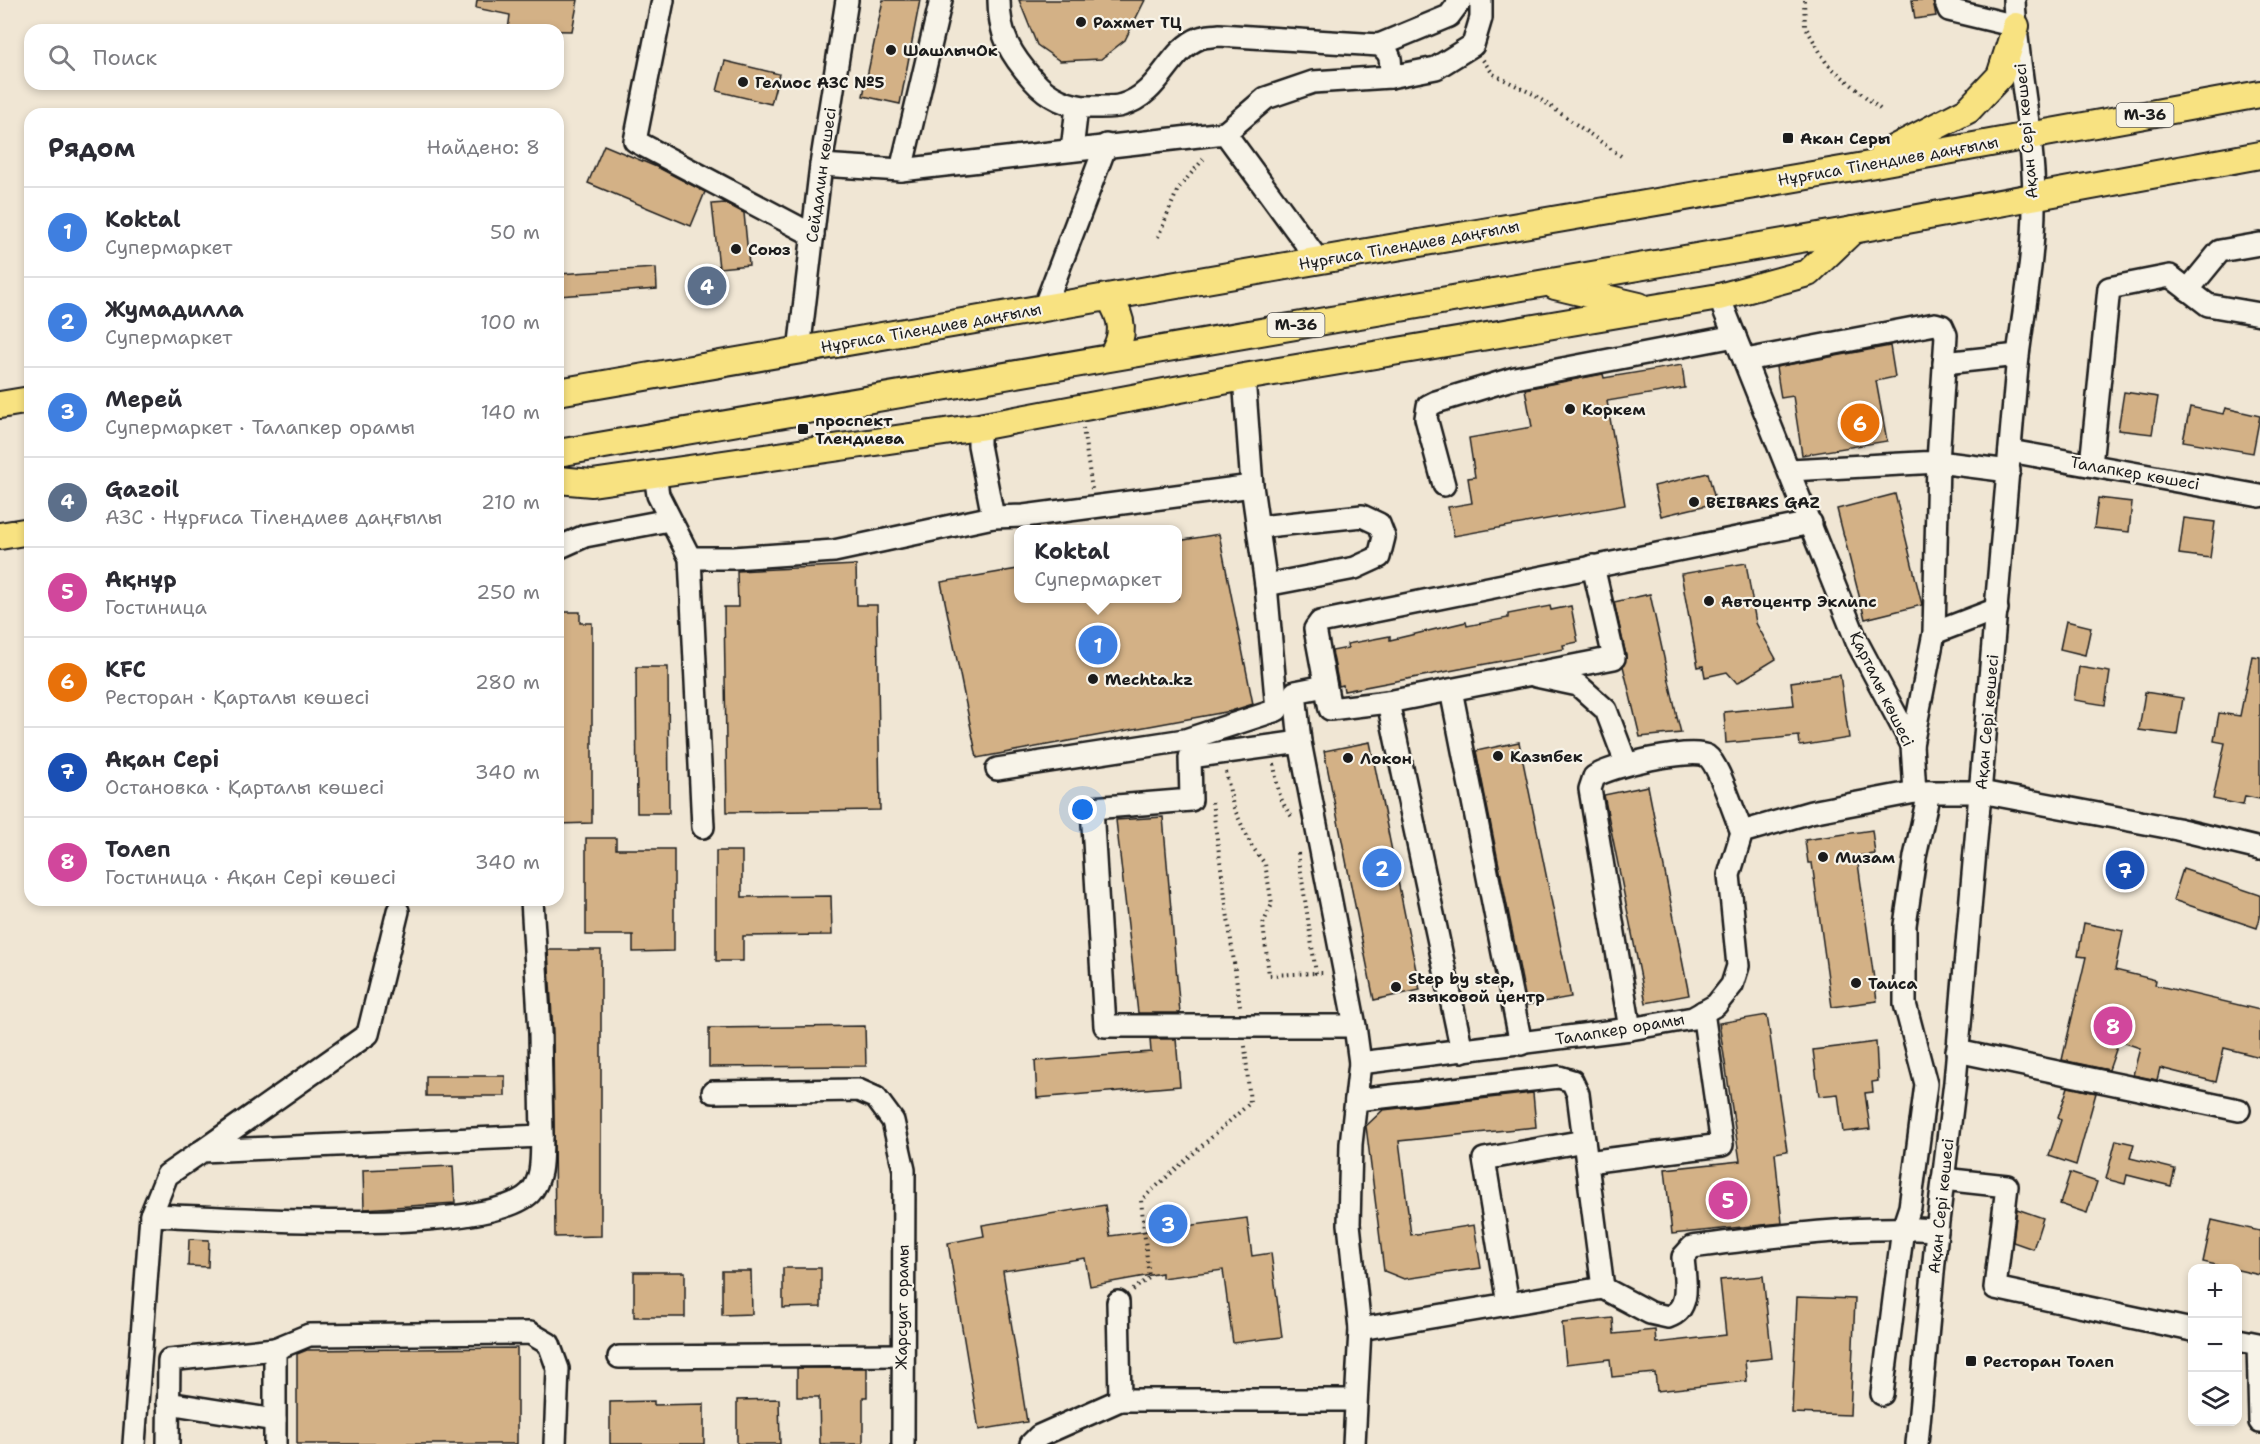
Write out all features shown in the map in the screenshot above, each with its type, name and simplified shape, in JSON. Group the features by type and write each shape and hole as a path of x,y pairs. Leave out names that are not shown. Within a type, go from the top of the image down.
{"main road":[{"path":"1853,168 1968,110 2000,76 2016,26"},
{"name":"Нұрғиса Тілендиев даңғылы","path":"564,391 1853,168 2260,94"},
{"name":"M-36","path":"564,452 1853,230 2260,155"},
{"path":"564,481 592,483 979,427 1244,377 1719,297 1808,273 1853,230"},
{"path":"1543,283 1650,309"},
{"path":"1109,297 1119,314 1122,328 1120,343 1111,357"},
{"path":"0,405 24,401"},
{"path":"0,536 24,532"}],"street":[{"path":"663,0 635,141 813,235"},
{"name":"Сейдалин көшесі","path":"799,351 821,165 847,0"},
{"path":"901,170 940,0"},
{"path":"999,0 999,26 1016,60 1045,93 1077,107 1120,106 1139,98 1155,86 1185,48 1200,38 1219,35 1379,45 1388,50 1392,60 1390,77"},
{"path":"1379,45 1449,16 1461,0"},
{"path":"821,165 901,170 1225,133 1266,98 1314,82 1390,77 1436,68 1473,45 1481,18 1481,0"},
{"path":"1945,0 1949,10 2016,26"},
{"name":"Ақан Сері көшесі","path":"1917,1444 1982,792 2018,356 2031,262 2034,197 2030,136 2014,0"},
{"path":"1072,150 1077,107"},
{"path":"1225,133 1318,260"},
{"path":"1044,308 1106,145"},
{"path":"2188,290 2220,251 2260,244"},
{"path":"2091,465 2109,288 2170,276 2208,305 2260,314"},
{"name":"Қарталы көшесі","path":"1719,297 1857,642 1912,745 1922,792 1905,925 1905,1004 1926,1084 1910,1207 1903,1228 1882,1395"},
{"path":"1746,360 1935,324 1942,326 1946,335 1938,462 1934,633 1912,745"},
{"path":"1444,485 1426,418 1428,406 1515,378 1735,336"},
{"path":"1944,363 2018,356"},
{"path":"997,769 1185,740 1277,710 1266,585 1252,486 1244,377"},
{"path":"979,427 978,446 993,517"},
{"name":"Талапкер көшесі","path":"1790,470 1938,462 2009,461 2091,465 2260,496"},
{"path":"655,474 658,495 690,558 704,827"},
{"path":"690,558 733,558 834,551 993,517 1024,516 1252,486"},
{"path":"1258,527 1362,516 1379,524 1384,537 1379,557 1355,568 1302,580 1266,585"},
{"path":"564,545 585,536 669,520"},
{"path":"1593,566 1614,658 1388,702 1330,709 1315,629 1320,622 1593,566 1811,523"},
{"path":"1934,633 1997,609"},
{"path":"1527,675 1578,685 1605,710 1626,763"},
{"path":"1325,686 1295,692 1300,742 1355,1026 1360,1063 1351,1144 1349,1224 1360,1329 1354,1444"},
{"path":"1451,690 1521,1044"},
{"path":"1388,702 1462,1052"},
{"path":"1300,742 1190,757 1191,800 1092,808 1105,1026 1355,1026"},
{"path":"1630,1029 1590,789 1593,777 1604,770 1626,763 1696,753 1708,757 1715,768 1742,832 1811,812 1922,792 1982,792 2177,829 2260,849"},
{"name":"Талапкер орамы","path":"1360,1063 1462,1052 1630,1029 1693,1018 1716,1005 1732,985 1738,966 1729,875 1742,832"},
{"path":"151,1215 271,1221 412,1221 502,1208 530,1193 541,1173 542,1136 540,1034 532,906"},
{"path":"134,1444 151,1215 166,1175 368,1034 398,911"},
{"path":"1508,1304 1484,1159 1722,1145 1703,1012"},
{"path":"1957,1051 2239,1110"},
{"path":"1356,1100 1558,1077 1572,1081 1578,1094 1603,1288"},
{"name":"Жарсуат орамы","path":"713,1092 858,1090 876,1098 893,1121 904,1170 903,1444"},
{"path":"202,1151 542,1136"},
{"path":"1943,1179 2007,1186 1995,1288 2188,1329"},
{"path":"1360,1329 1603,1288 1650,1313 1668,1317 1682,1308 1685,1299 1683,1257 1692,1247 1825,1230 1903,1228 1937,1230"},
{"path":"1118,1302 1120,1400"},
{"path":"168,1444 169,1360 275,1349 309,1335 530,1332 549,1344 558,1369 555,1444"},
{"path":"2252,1343 2260,1422"},
{"path":"275,1349 275,1444"},
{"path":"619,1357 902,1355"},
{"path":"1032,1444 1039,1436 1120,1400 1355,1400"},
{"path":"168,1403 275,1420"}],"path":[{"path":"1804,0 1805,26 1827,63 1880,109"},
{"path":"1473,45 1493,74 1533,94 1621,156"},
{"path":"1158,237 1178,189 1225,133"},
{"path":"1083,427 1095,507"},
{"path":"1222,753 1233,806 1251,845 1265,864 1272,904 1263,924 1269,975 1316,973"}],"building":[{"path":"477,0 578,0 572,31 564,31 564,24 509,24 510,15 476,8"},
{"path":"883,0 920,0 900,104 863,96"},
{"name":"Рахмет ТЦ","path":"1019,0 1145,0 1125,40 1101,59 1060,61 1037,45"},
{"path":"1912,0 1933,0 1936,16 1915,19"},
{"path":"725,61 779,74 771,104 717,91"},
{"path":"604,145 659,168 705,192 691,226 588,183"},
{"path":"725,203 744,213 749,265 719,268 712,204"},
{"path":"656,268 657,289 564,296 564,274"},
{"path":"1890,346 1895,377 1876,381 1887,441 1802,455 1793,396 1781,398 1776,367"},
{"path":"1682,365 1685,388 1607,401 1625,505 1454,536 1448,507 1472,503 1468,478 1475,477 1469,438 1532,427 1525,389 1603,374 1604,378"},
{"path":"2124,392 2158,397 2152,434 2118,430"},
{"path":"2190,407 2223,414 2225,408 2260,416 2253,453 2183,441"},
{"path":"1708,473 1716,503 1661,516 1654,486"},
{"path":"1895,494 1922,605 1865,619 1837,509"},
{"path":"2098,498 2132,502 2129,532 2094,528"},
{"path":"2184,518 2215,522 2210,558 2179,554"},
{"path":"1219,534 1253,704 1231,711 977,758 941,582 1014,570 1014,603 1182,603 1182,540"},
{"path":"1746,563 1756,623 1776,659 1737,683 1727,672 1705,677 1703,666 1698,667 1681,574"},
{"path":"856,565 857,605 877,605 880,810 727,812 724,607 738,607 737,571"},
{"path":"1650,594 1681,733 1640,737 1623,666 1626,655 1614,602"},
{"path":"1550,606 1551,610 1571,606 1578,642 1563,645 1564,649 1344,691 1343,685 1339,686 1332,651 1348,648 1347,644 1390,636 1390,640 1466,622 1467,626 1508,618 1508,614"},
{"path":"564,612 580,612 580,623 592,623 592,823 564,824"},
{"path":"2066,621 2091,627 2085,655 2060,649"},
{"path":"2252,656 2260,657 2260,799 2245,796 2243,805 2213,799 2225,743 2214,741 2219,713 2240,716"},
{"path":"636,667 668,667 669,813 637,813"},
{"path":"2079,667 2110,672 2105,705 2074,700"},
{"path":"1840,675 1849,738 1800,746 1799,736 1726,743 1724,712 1794,705 1791,682"},
{"path":"2145,692 2183,698 2177,735 2139,730"},
{"path":"1370,742 1420,990 1374,1000 1324,751"},
{"path":"1519,742 1571,997 1527,1005 1476,751"},
{"path":"1648,786 1689,995 1646,1003 1604,795"},
{"path":"1163,817 1180,1013 1138,1013 1116,820"},
{"path":"1872,830 1875,854 1857,856 1877,1001 1832,1007 1812,863 1808,863 1805,840"},
{"path":"586,838 616,838 616,849 674,849 674,951 633,952 633,935 586,935"},
{"path":"716,851 742,851 742,897 831,896 832,935 743,936 743,961 716,961"},
{"path":"2183,869 2260,895 2260,918 2257,928 2173,900"},
{"path":"2084,923 2123,931 2115,970 2156,980 2155,985 2260,1010 2260,1057 2224,1048 2216,1082 2160,1068 2157,1080 2133,1075 2140,1048 2119,1041 2109,1070 2062,1060 2086,957 2078,956"},
{"path":"548,950 601,950 601,1236 555,1237 553,1033"},
{"path":"1767,1015 1787,1151 1775,1153 1782,1223 1672,1234 1665,1169 1740,1161 1719,1023"},
{"path":"865,1026 866,1066 709,1067 709,1028"},
{"path":"1150,1039 1176,1039 1180,1086 1037,1098 1035,1061 1151,1052"},
{"path":"1876,1042 1878,1081 1872,1082 1873,1092 1865,1093 1870,1129 1843,1132 1838,1094 1819,1096 1813,1050"},
{"path":"426,1076 505,1076 505,1096 426,1096"},
{"path":"2068,1087 2096,1093 2076,1165 2049,1156 2061,1120 2058,1118"},
{"path":"1533,1093 1536,1127 1399,1141 1411,1235 1474,1225 1481,1268 1404,1279 1384,1271 1366,1126 1383,1110"},
{"path":"2116,1140 2134,1144 2130,1158 2175,1169 2171,1186 2127,1175 2125,1184 2106,1179"},
{"path":"453,1166 455,1203 364,1209 363,1170"},
{"path":"2070,1173 2097,1182 2087,1213 2060,1204"},
{"path":"1105,1205 1110,1236 1247,1218 1252,1256 1271,1253 1282,1337 1233,1343 1223,1270 1162,1278 1162,1273 1090,1286 1085,1258 1003,1271 1027,1422 979,1430 948,1243 984,1236 982,1225"},
{"path":"2017,1209 2043,1218 2033,1249 2013,1242"},
{"path":"2212,1220 2260,1231 2260,1275 2242,1271 2242,1264 2203,1262"},
{"path":"189,1239 209,1240 208,1267 188,1266"},
{"path":"783,1268 821,1268 821,1307 783,1308"},
{"path":"722,1271 751,1271 752,1314 722,1315"},
{"path":"634,1272 685,1272 685,1317 634,1317"},
{"path":"1763,1276 1772,1358 1745,1361 1747,1381 1657,1391 1655,1373 1612,1377 1610,1359 1566,1364 1562,1323 1613,1318 1614,1334 1655,1330 1656,1343 1726,1335 1720,1280"},
{"path":"1797,1297 1855,1299 1850,1415 1792,1413"},
{"path":"517,1348 517,1444 297,1444 297,1354 307,1350"},
{"path":"797,1368 867,1368 867,1397 863,1397 863,1444 820,1444 819,1397 797,1397"},
{"path":"779,1399 780,1444 737,1444 737,1400"},
{"path":"654,1401 654,1405 704,1404 704,1444 610,1444 610,1402"}],"place":[{"name":"Рахмет ТЦ","path":"1081,22"},
{"name":"ШашлычОк","path":"891,50"},
{"name":"Гелиос АЗС №5","path":"743,82"},
{"name":"Акан Серы","path":"1788,138"},
{"name":"Союз","path":"736,249"},
{"name":"Gazoil","path":"707,286"},
{"name":"Коркем","path":"1570,409"},
{"name":"KFC","path":"1860,423"},
{"name":"проспект Тлендиева","path":"803,429"},
{"name":"BEIBARS GAZ","path":"1694,502"},
{"name":"Автоцентр Эклипс","path":"1709,601"},
{"name":"Koktal","path":"1098,645"},
{"name":"Mechta.kz","path":"1093,679"},
{"name":"Казыбек","path":"1498,756"},
{"name":"Локон","path":"1348,758"},
{"name":"Мизам","path":"1823,857"},
{"name":"Жумадилла","path":"1382,868"},
{"name":"Ақан Серi","path":"2125,870"},
{"name":"Таиса","path":"1856,983"},
{"name":"Step by step, языковой центр","path":"1396,987"},
{"name":"Толеп","path":"2113,1026"},
{"name":"Ақнұр","path":"1728,1200"},
{"name":"Мерей","path":"1168,1224"},
{"name":"Ресторан Толеп","path":"1971,1361"}]}
